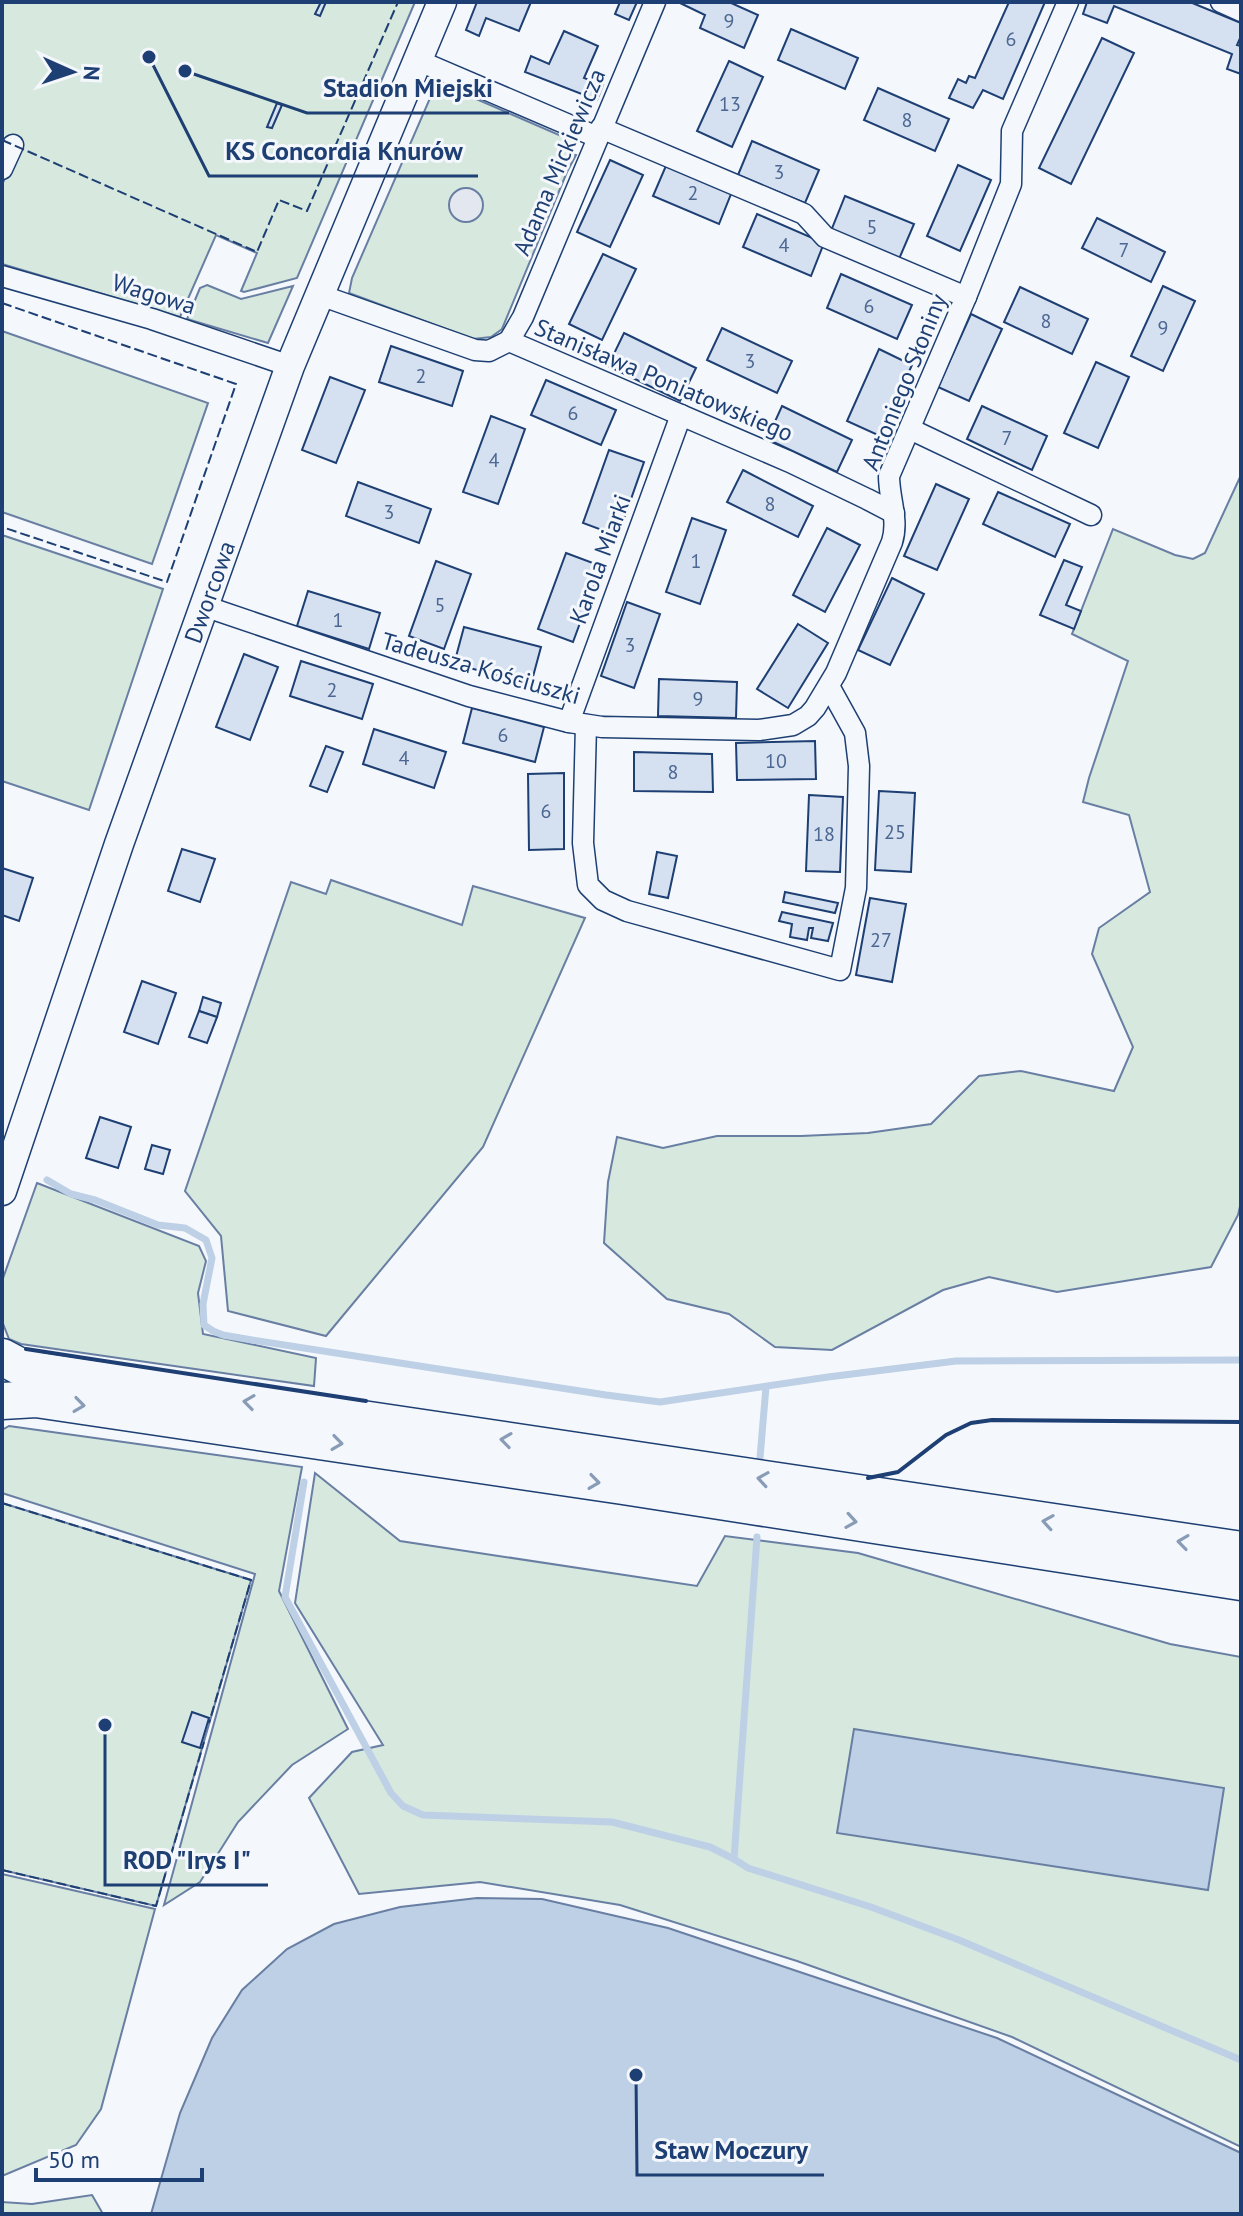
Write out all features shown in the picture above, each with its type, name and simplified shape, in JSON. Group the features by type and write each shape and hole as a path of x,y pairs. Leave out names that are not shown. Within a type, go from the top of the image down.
{"highway":[{"path":"2,1357 19,1366 55,1373 1241,1550"},
{"path":"2,1401 51,1401 1241,1582"}],"main road":[{"name":"Dworcowa","path":"2,1192 119,844 290,366 442,2"}],"street":[{"name":"Adama Mickiewicza","path":"509,341 523,317 655,2"},
{"name":"Antoniego Słoniny","path":"829,686 892,542 896,523 889,476 1011,184 1012,131 1068,2"},
{"path":"1221,2 1241,11"},
{"path":"417,60 804,214 825,237 966,297"},
{"path":"2,169 13,145"},
{"name":"Wagowa","path":"2,276 165,324 290,366"},
{"name":"Stanisława Poniatowskiego","path":"320,295 475,350 489,351 509,341 803,468 894,513"},
{"name":"Karola Miarki","path":"681,415 578,724 588,885 603,900 627,911 840,970 856,888 860,779 855,733 829,686"},
{"path":"910,429 1091,515"},
{"name":"Tadeusza Kościuszki","path":"204,606 469,696 578,724 741,730 783,727 808,716 829,686"}],"shaded area":[{"path":"2,2 415,2 297,278 241,291 257,253 216,235 180,317 2,264 2,185 18,147 2,140"},
{"path":"437,82 573,141 568,152 576,155 502,329 491,337 473,339 349,293 352,278"},
{"path":"466,188 478,193 483,205 478,217 466,222 454,217 449,205 454,193"},
{"path":"207,285 241,299 293,286 268,343 187,319 200,288"},
{"path":"2,331 208,403 152,564 2,512"},
{"path":"1241,475 1241,1202 1238,1215 1211,1267 1057,1292 989,1277 943,1290 832,1350 775,1347 729,1314 667,1299 604,1243 608,1182 617,1137 663,1148 717,1136 868,1133 931,1124 979,1076 1021,1071 1114,1091 1133,1047 1092,954 1099,928 1150,892 1129,815 1083,802 1128,661 1072,634 1113,529 1175,555 1193,559 1205,553"},
{"path":"2,535 163,589 89,810 2,781"},
{"path":"331,880 462,925 473,886 585,918 483,1147 326,1336 228,1311 221,1236 185,1191 291,882 326,894"},
{"path":"37,1183 199,1246 206,1261 198,1293 203,1334 316,1358 314,1386 21,1344 9,1339 2,1321 2,1281"},
{"path":"9,1426 302,1467 279,1591 348,1729 292,1765 238,1822 200,1882 164,1905 255,1574 2,1493 2,1430"},
{"path":"315,1473 400,1541 697,1586 725,1536 858,1553 1170,1644 1241,1657 1241,2147 1012,2037 797,1961 620,1905 480,1882 359,1894 309,1798 352,1752 383,1745 295,1603"},
{"path":"2,1503 251,1580 156,1906 2,1870"},
{"path":"2,1874 155,1909 101,2109 76,2145 2,2176"},
{"path":"92,2195 103,2214 2,2214 2,2202 32,2204"}],"water":[{"path":"854,1729 1224,1788 1208,1890 837,1833"},
{"path":"477,1898 542,1899 668,1928 997,2038 1241,2153 1241,2214 151,2214 180,2113 212,2038 242,1990 287,1949 334,1924 400,1907"}],"building":[{"path":"321,2 326,2 320,16 315,14"},
{"path":"477,2 531,2 519,31 486,18 479,36 466,30"},
{"path":"620,2 637,2 629,20 615,14"},
{"path":"678,2 729,2 758,15 744,48 700,28 705,15"},
{"path":"1009,2 1045,2 1003,99 983,90 973,108 949,98 958,79 966,83 969,76 975,78"},
{"path":"1087,2 1190,2 1241,23 1237,45 1241,46 1241,74 1227,69 1232,54 1114,6 1107,23 1083,14"},
{"path":"791,29 858,58 845,89 778,60"},
{"path":"564,31 598,46 584,78 603,85 597,100 525,72 531,56 549,64"},
{"path":"1102,38 1134,53 1071,184 1039,168"},
{"path":"729,61 763,77 732,147 697,131"},
{"path":"878,88 949,119 935,151 864,120"},
{"path":"277,103 282,105 272,128 267,127"},
{"path":"752,141 819,170 805,203 738,175"},
{"path":"610,160 643,175 610,247 577,232"},
{"path":"668,161 733,189 719,224 653,196"},
{"path":"958,165 991,180 960,251 927,236"},
{"path":"845,196 914,224 899,259 831,231"},
{"path":"757,214 824,243 811,276 743,247"},
{"path":"1097,218 1165,252 1151,282 1082,248"},
{"path":"603,254 636,269 602,340 569,324"},
{"path":"841,274 912,305 897,339 827,308"},
{"path":"1163,286 1195,301 1163,371 1131,356"},
{"path":"1020,287 1088,319 1072,354 1004,322"},
{"path":"971,314 1002,329 969,401 938,387"},
{"path":"722,328 792,361 777,393 707,360"},
{"path":"624,333 696,368 680,401 608,366"},
{"path":"391,346 463,371 452,406 379,382"},
{"path":"879,349 912,365 880,436 847,421"},
{"path":"1096,362 1129,377 1098,448 1064,433"},
{"path":"330,377 365,390 336,463 302,450"},
{"path":"546,380 616,410 601,445 531,415"},
{"path":"782,406 852,440 837,472 767,439"},
{"path":"982,406 1047,436 1032,470 967,439"},
{"path":"491,416 525,429 498,504 463,492"},
{"path":"609,450 644,462 618,536 583,523"},
{"path":"743,470 813,506 798,537 727,502"},
{"path":"358,482 431,509 419,543 346,516"},
{"path":"936,484 969,499 937,570 904,556"},
{"path":"998,492 1070,524 1055,557 983,524"},
{"path":"692,518 726,530 700,604 666,592"},
{"path":"827,528 860,545 825,612 793,595"},
{"path":"566,553 601,566 573,642 538,629"},
{"path":"1064,560 1082,567 1066,605 1081,611 1074,629 1040,615"},
{"path":"436,561 471,574 444,649 409,636"},
{"path":"892,578 924,594 890,665 858,650"},
{"path":"308,591 380,613 369,649 297,626"},
{"path":"627,602 660,614 634,688 601,676"},
{"path":"798,624 828,643 788,708 757,689"},
{"path":"464,627 541,647 531,684 454,664"},
{"path":"244,654 278,667 250,740 216,727"},
{"path":"301,661 373,684 362,719 290,696"},
{"path":"659,679 737,682 736,718 658,716"},
{"path":"472,708 544,727 535,762 463,743"},
{"path":"374,729 446,752 434,788 363,764"},
{"path":"815,741 816,779 737,780 736,743"},
{"path":"326,746 343,752 327,792 310,786"},
{"path":"634,752 712,754 713,792 634,791"},
{"path":"564,773 564,849 529,850 528,774"},
{"path":"879,791 915,793 911,872 875,870"},
{"path":"809,795 843,797 840,872 806,871"},
{"path":"182,849 215,859 200,902 168,891"},
{"path":"657,852 677,856 668,898 649,894"},
{"path":"2,868 33,878 19,921 2,915"},
{"path":"785,892 838,903 835,913 783,902"},
{"path":"870,898 906,904 892,982 856,975"},
{"path":"782,912 833,923 828,941 811,938 813,928 809,928 807,940 790,937 792,924 779,921"},
{"path":"142,981 176,993 158,1044 124,1032"},
{"path":"203,997 221,1003 217,1017 199,1011"},
{"path":"199,1011 217,1017 207,1043 189,1037"},
{"path":"100,1117 131,1127 118,1168 86,1158"},
{"path":"152,1145 170,1150 163,1174 145,1169"},
{"path":"192,1712 209,1718 200,1748 182,1742"}],"waterway":[{"path":"47,1180 71,1194 95,1200 158,1225 185,1228 206,1240 212,1258 203,1304 204,1325 223,1335 606,1395 660,1402 956,1361 1241,1360"},
{"path":"760,1458 766,1387"},
{"path":"304,1482 285,1597 391,1793 403,1806 423,1815 612,1822 710,1847 734,1859"},
{"path":"757,1537 734,1859 748,1868 871,1907 959,1940 1241,2060"}],"fence":[{"path":"2,140 257,252 279,200 307,211 398,2"},
{"path":"2,303 236,384 167,582 2,527"},
{"path":"2,1503 251,1580 209,1723"},
{"path":"2,1870 156,1906 204,1742"}],"wall":[{"path":"26,1349 366,1401"},
{"path":"868,1478 898,1472 946,1435 971,1423 992,1420 1241,1422"}],"place":[{"name":"KS Concordia Knurów","path":"149,57"},
{"name":"Stadion Miejski","path":"185,71"},
{"name":"ROD \"Irys I\"","path":"105,1725"},
{"name":"Staw Moczury","path":"636,2075"}]}
